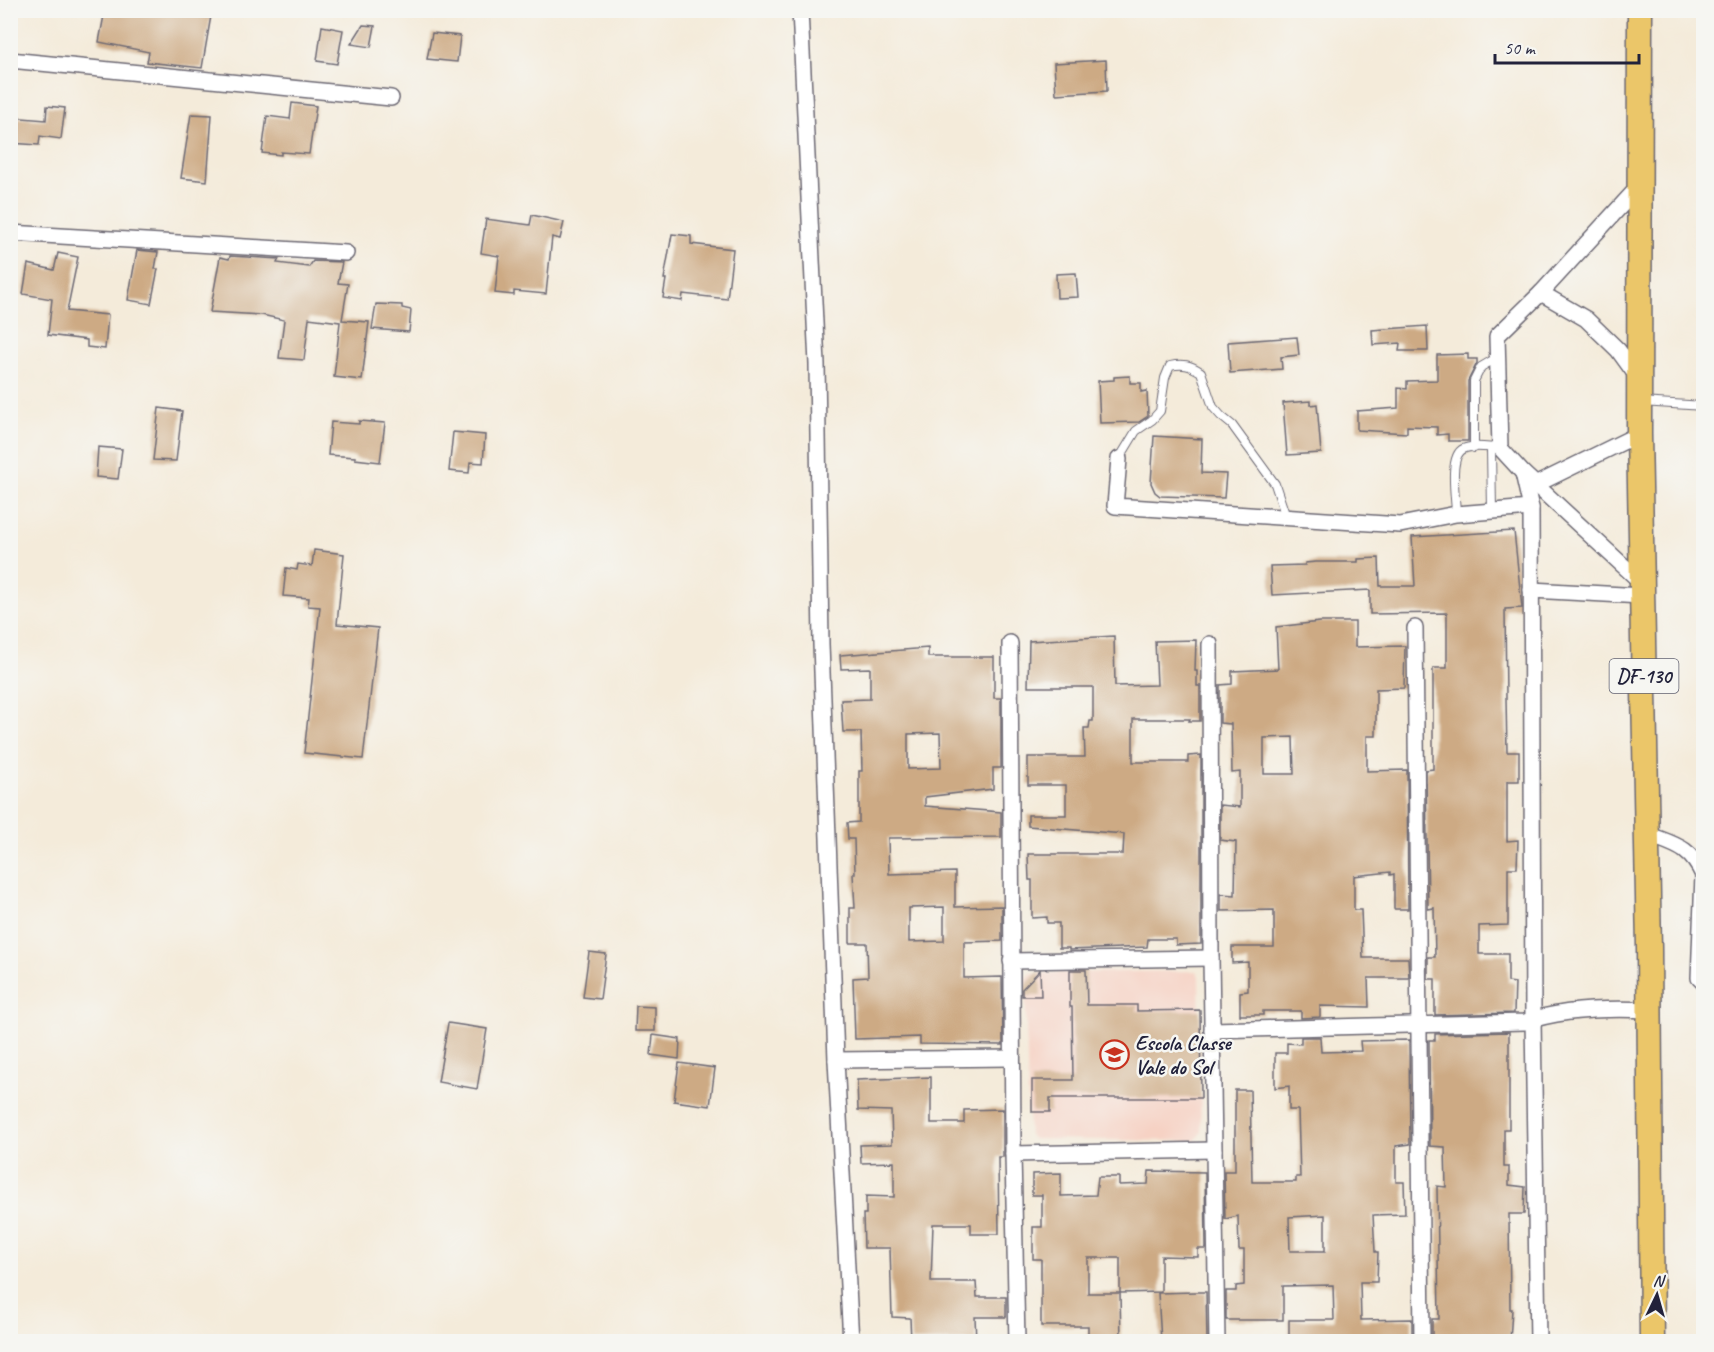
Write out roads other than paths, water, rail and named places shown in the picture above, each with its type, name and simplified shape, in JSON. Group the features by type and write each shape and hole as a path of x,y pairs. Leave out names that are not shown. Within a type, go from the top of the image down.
{"main road":[{"name":"DF-130","path":"1640,10 1639,434 1647,834 1652,1341"}],"street":[{"path":"800,10 817,363 821,644 836,1060 851,1341"},
{"path":"10,60 391,98"},
{"path":"1641,184 1541,293 1497,336 1495,448 1537,484 1642,589"},
{"path":"10,233 346,253"},
{"path":"1541,293 1586,319 1618,350 1639,391"},
{"path":"1537,484 1639,434"},
{"path":"1119,459 1115,506 1400,525 1456,514 1531,508"},
{"path":"1523,473 1531,508 1533,1019 1538,1341"},
{"path":"1531,590 1642,589"},
{"path":"1415,628 1422,1341"},
{"path":"1010,643 1011,961 1017,1341"},
{"path":"1210,644 1210,958 1217,1341"},
{"path":"1647,834 1687,851 1697,862 1703,875 1699,978 1704,983"},
{"path":"1011,961 1210,958"},
{"path":"1212,1030 1524,1022 1606,1010 1649,1011"},
{"path":"836,1060 1012,1058"},
{"path":"1013,1154 1214,1150"}],"lane":[{"path":"1474,448 1474,381 1481,367 1498,357"},
{"path":"1119,459 1137,431 1160,411 1165,378 1170,366 1182,363 1192,366 1201,372 1213,408 1232,425 1275,484 1286,517"},
{"path":"1639,391 1704,405"},
{"path":"1456,514 1454,462 1457,453 1466,448 1495,448 1492,511"}],"place":[{"name":"Escola Classe Vale do Sol","path":"1114,1055"}]}
